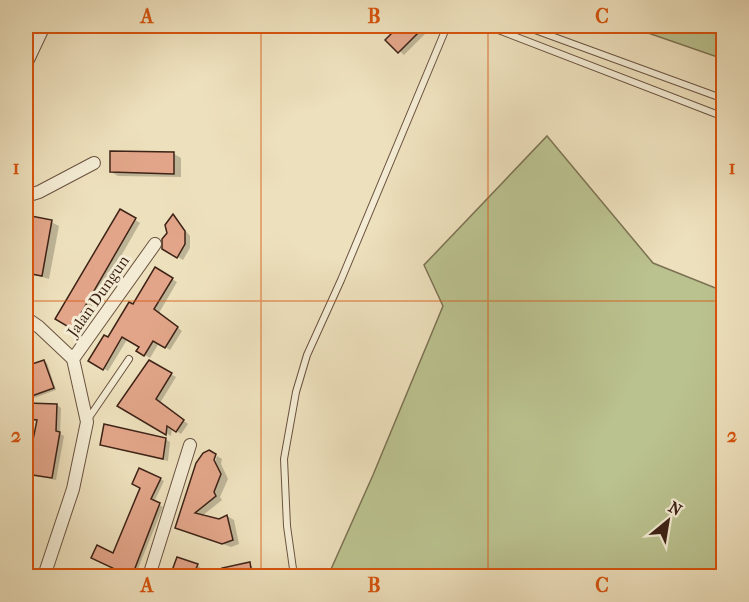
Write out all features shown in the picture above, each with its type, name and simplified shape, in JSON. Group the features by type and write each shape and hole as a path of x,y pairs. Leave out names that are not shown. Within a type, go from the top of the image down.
{"street":[{"path":"26,64 44,26"},
{"path":"26,196 39,192 94,163"},
{"name":"Jalan Dungun","path":"44,576 73,489 87,422 73,359 155,244"},
{"path":"26,318 73,359"},
{"path":"149,576 190,445"}],"lane":[{"path":"294,576 286,526 284,459 296,392 307,355 341,280 447,26"},
{"path":"488,26 723,117"},
{"path":"524,26 723,99"},
{"path":"87,422 129,359"}],"green space":[{"path":"628,26 723,26 723,59"},
{"path":"547,136 653,263 723,291 723,576 328,576 373,475 443,306 424,265"}],"building":[{"path":"399,26 418,26 422,29 398,53 385,40"},
{"path":"110,151 174,152 174,174 110,172"},
{"path":"120,209 136,218 72,329 55,319"},
{"path":"173,214 185,231 185,244 177,258 162,249 162,239 167,233 165,225"},
{"path":"26,215 52,220 42,276 26,273 31,241 26,245"},
{"path":"155,267 173,278 154,309 178,327 165,348 153,341 144,356 136,351 139,347 122,337 103,370 88,361 104,335 108,337 129,302 133,304"},
{"path":"44,360 54,388 29,397 26,386 26,366"},
{"path":"149,360 172,373 156,399 184,420 176,432 167,426 166,435 117,406"},
{"path":"27,403 57,404 56,431 60,432 52,478 26,474 26,454 30,455 37,420 27,419"},
{"path":"104,424 166,438 163,459 100,445"},
{"path":"209,450 216,454 214,460 221,474 214,492 216,496 195,513 219,519 227,515 233,540 222,544 175,528 196,463 203,453"},
{"path":"139,468 161,478 151,499 160,503 132,576 114,576 117,570 91,558 97,545 113,553 140,488 132,484"},
{"path":"177,557 198,564 193,576 170,576"},
{"path":"250,562 252,576 223,576 222,568"}]}
